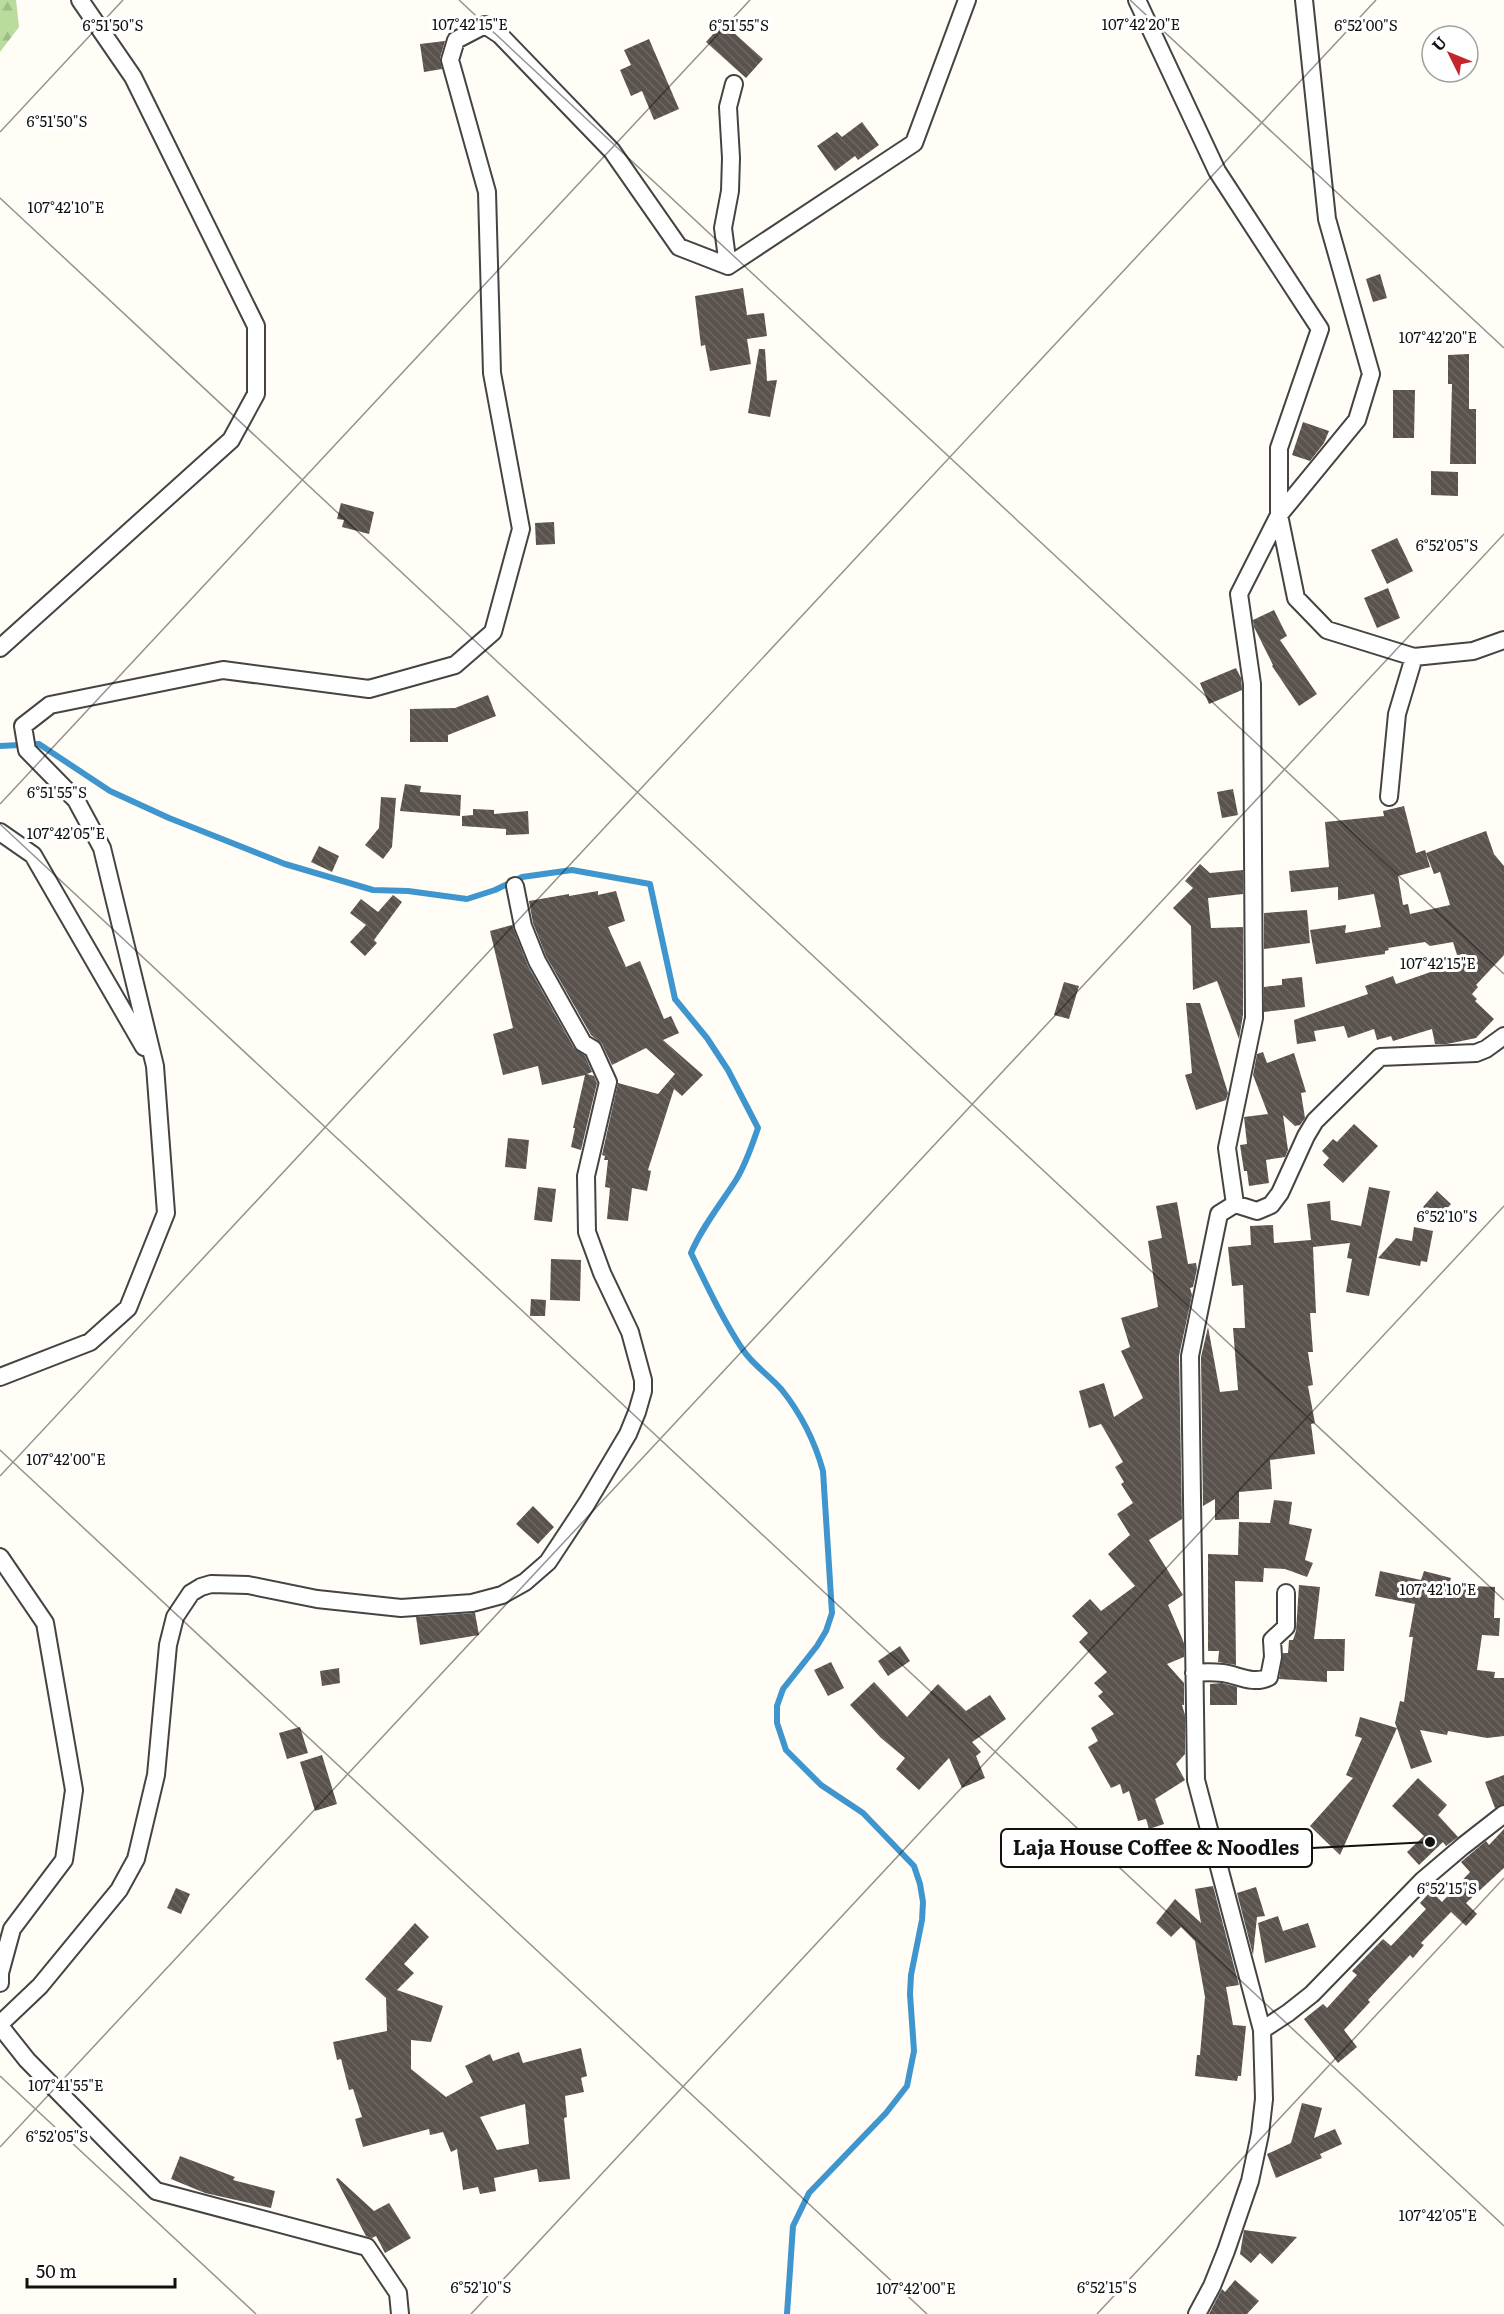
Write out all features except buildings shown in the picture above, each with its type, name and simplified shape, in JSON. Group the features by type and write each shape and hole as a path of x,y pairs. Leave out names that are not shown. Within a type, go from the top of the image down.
{"street":[{"path":"0,648 231,440 256,394 256,326 133,77 80,0"},
{"path":"728,266 914,143 967,0"},
{"path":"1137,0 1217,171 1320,329 1279,448 1279,515 1296,598 1327,630 1414,657 1473,651 1504,640"},
{"path":"1235,1203 1227,1148 1254,1018 1252,684 1239,594 1279,515 1357,420 1371,374 1327,219 1304,0"},
{"path":"0,1377 90,1342 128,1308 166,1213 155,1066 102,848 76,800 27,750 23,726 51,705 223,670 369,689 454,665 493,632 521,529 492,373 487,192 450,60 456,40 485,26 500,35 612,152 679,247 728,266"},
{"path":"728,266 723,228 730,190 728,107 734,84"},
{"path":"1389,797 1397,714 1414,657"},
{"path":"0,832 33,855 155,1066"},
{"path":"400,2314 398,2293 367,2247 156,2191 27,2060 0,2025 40,1986 119,1890 136,1859 156,1775 168,1645 175,1617 191,1593 211,1584 248,1585 317,1599 401,1608 472,1603 502,1595 525,1582 548,1562 587,1503 628,1434 637,1412 644,1380 636,1348 624,1316 602,1273 587,1232 586,1176 608,1082 593,1049 583,1043 537,961 524,927 515,886"},
{"path":"1235,1203 1257,1211 1271,1205 1280,1193 1315,1121 1380,1057 1476,1053 1504,1036"},
{"path":"1197,2314 1212,2286 1226,2251 1254,2162 1264,2099 1262,2030 1196,1780 1190,1356 1219,1214 1235,1203"},
{"path":"0,1557 45,1623 74,1790 64,1860 12,1929 0,1973 0,1983"},
{"path":"1194,1673 1222,1673 1241,1679 1264,1680 1269,1677 1273,1657 1272,1640 1286,1627 1286,1593"},
{"path":"1262,2030 1312,1994 1423,1880 1504,1814"}],"green space":[{"path":"0,0 16,0 19,27 0,52"}],"waterway":[{"path":"0,746 39,744 110,791 169,818 285,864 373,890 408,891 467,899 495,890 522,877 572,870 650,884 675,999 707,1038 728,1070 758,1128 740,1174 706,1225 691,1253 722,1315 743,1350 782,1390 795,1409 812,1439 823,1471 832,1613 826,1631 817,1646 783,1689 777,1706 777,1723 786,1750 821,1785 863,1813 914,1866 923,1902 922,1920 911,1975 914,2051 907,2086 886,2113 809,2193 793,2226 787,2314"}],"place":[{"name":"Laja House Coffee & Noodles","path":"1430,1842"}]}
